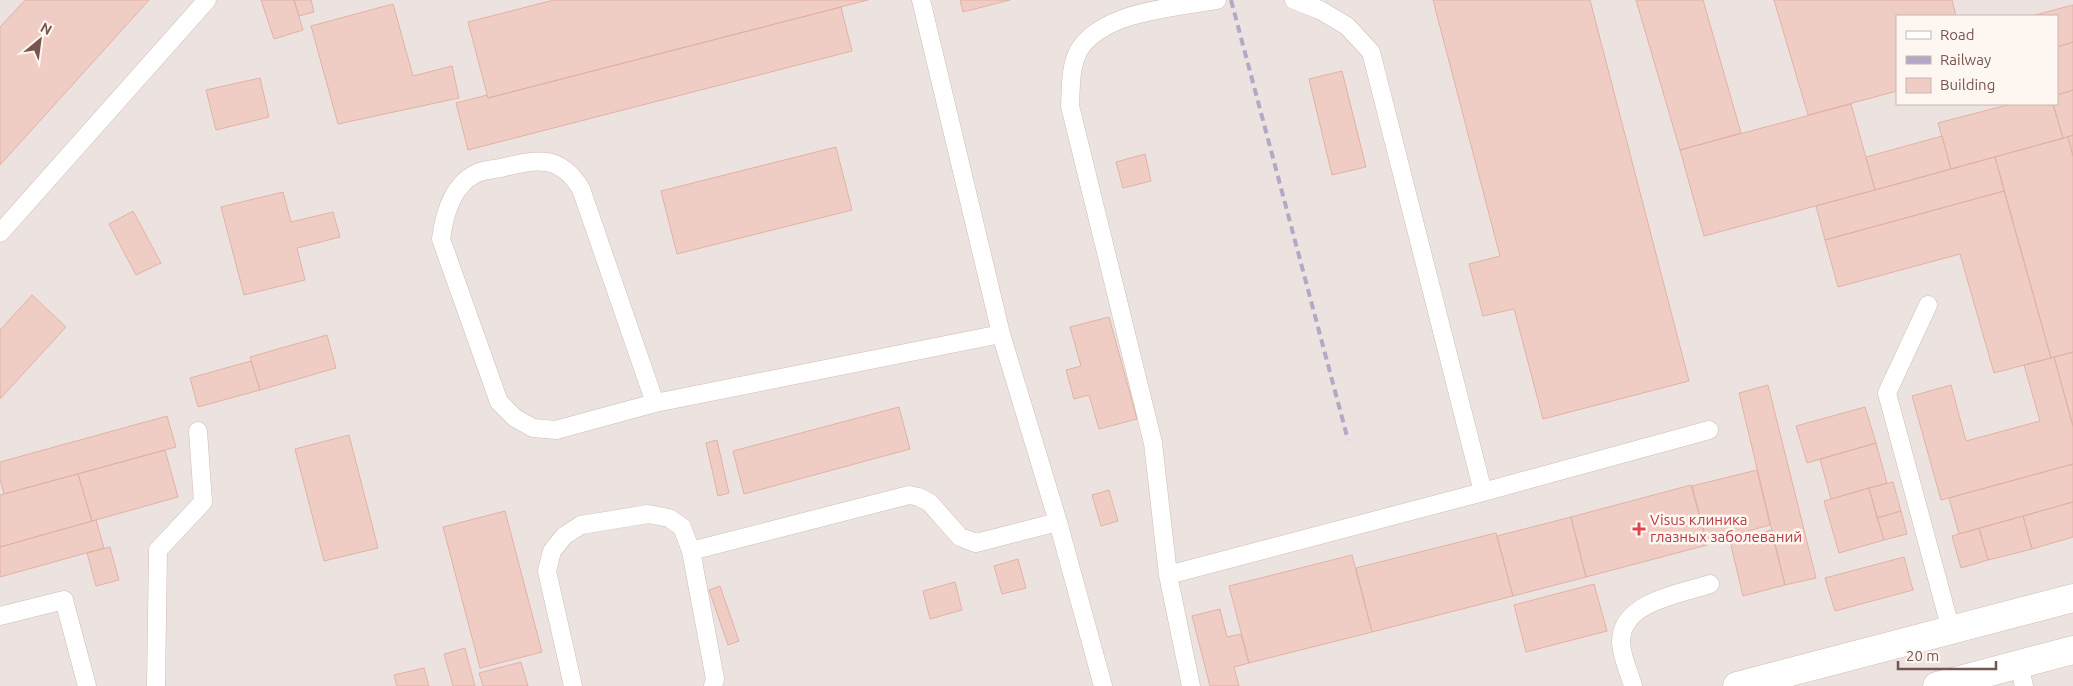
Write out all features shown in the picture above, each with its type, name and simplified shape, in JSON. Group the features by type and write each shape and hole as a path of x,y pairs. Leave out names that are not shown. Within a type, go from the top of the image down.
{"main road":[{"path":"1737,686 2073,598"},
{"path":"1938,686 2021,675 2073,650"}],"lane":[{"path":"0,233 207,0"},
{"path":"921,0 1002,334 1058,522 1103,686"},
{"path":"1191,686 1168,575 1153,442 1070,106 1072,75 1079,51 1089,38 1106,25 1138,14 1217,0"},
{"path":"1294,0 1320,10 1347,26 1371,52 1483,492"},
{"path":"655,403 581,189 572,174 558,165 531,160 476,174 460,188 450,202 443,220 441,239 499,402 515,418 533,428 556,430 655,403 1002,334"},
{"path":"1928,305 1887,393 1951,630"},
{"path":"1168,575 1709,430"},
{"path":"156,686 158,550 202,502 198,431"},
{"path":"691,550 909,495 919,497 930,503 960,537 976,543 1058,522"},
{"path":"573,686 547,571 552,551 564,536 581,525 648,514 669,518 682,527 691,550 715,679 713,686"},
{"path":"1633,686 1621,643 1626,622 1642,608 1710,584"},
{"path":"0,616 64,600 87,686"}],"shaded area":[{"path":"0,0 2073,0 2073,686 0,686"}],"building":[{"path":"25,0 149,0 0,165 0,27"},
{"path":"261,0 294,0 303,30 274,39"},
{"path":"294,0 311,0 314,12 299,16"},
{"path":"554,0 868,0 488,98 468,22"},
{"path":"960,0 1010,0 963,12"},
{"path":"1433,0 1590,0 1689,381 1543,419 1514,309 1483,316 1469,264 1500,256"},
{"path":"1636,0 1703,0 1741,133 1680,150"},
{"path":"1774,0 1952,0 1956,15 1896,15 1896,91 1808,115"},
{"path":"393,4 413,76 452,66 459,98 338,124 311,26"},
{"path":"2073,5 2073,42 2058,47 2058,15 2035,15"},
{"path":"841,7 852,51 468,150 456,103 487,95 488,98"},
{"path":"2073,42 2073,90 2058,95 2058,47"},
{"path":"1342,71 1366,167 1332,175 1309,79"},
{"path":"260,78 269,117 216,130 206,90"},
{"path":"2073,90 2073,135 2063,138 2053,105 2058,105 2058,95"},
{"path":"1851,104 1875,190 1704,236 1680,150"},
{"path":"2007,105 2053,105 2063,138 1951,169 1938,123"},
{"path":"2073,135 2073,156 2068,137"},
{"path":"1942,136 1951,169 1875,190 1866,157"},
{"path":"2068,137 2073,156 2073,352 2051,358 1995,157"},
{"path":"836,147 852,210 677,254 661,191"},
{"path":"1145,154 1151,181 1123,188 1116,162"},
{"path":"1995,157 2004,191 1825,240 1816,206"},
{"path":"2004,191 2051,358 1994,373 1960,254 1838,287 1825,240"},
{"path":"283,192 291,222 333,212 340,237 297,248 305,280 244,295 221,207"},
{"path":"133,211 161,263 136,275 109,224"},
{"path":"32,295 66,327 0,399 0,330"},
{"path":"1109,317 1137,419 1099,429 1089,395 1074,399 1066,370 1081,366 1070,327"},
{"path":"327,335 336,368 260,390 250,357"},
{"path":"2073,352 2073,426 2054,357"},
{"path":"2054,357 2073,426 2073,464 1941,500 1912,396 1951,385 1966,441 2040,421 2024,365"},
{"path":"251,361 260,390 198,407 190,378"},
{"path":"1768,385 1816,578 1785,585 1739,393"},
{"path":"899,407 910,449 744,494 733,451"},
{"path":"1865,407 1876,443 1807,463 1796,426"},
{"path":"167,416 176,447 4,494 0,479 0,462"},
{"path":"349,435 378,548 324,561 295,449"},
{"path":"717,440 729,493 718,496 706,443"},
{"path":"1876,443 1887,483 1831,499 1820,459"},
{"path":"165,450 178,497 92,521 78,474"},
{"path":"2073,464 2073,502 1959,534 1949,498"},
{"path":"1757,470 1770,525 1707,542 1692,486"},
{"path":"78,474 92,521 0,547 0,495"},
{"path":"1893,482 1901,511 1877,518 1869,488"},
{"name":"Visus клиника глазных заболеваний","path":"1691,485 1707,545 1586,577 1571,517"},
{"path":"1869,488 1884,540 1839,553 1824,501"},
{"path":"1109,490 1118,521 1101,526 1092,495"},
{"path":"2073,502 2073,537 2032,549 2023,516"},
{"path":"505,511 542,652 480,668 443,527"},
{"path":"1901,511 1907,534 1884,540 1877,518"},
{"path":"2023,516 2032,549 1988,560 1979,528"},
{"path":"1571,517 1586,577 1513,596 1497,536"},
{"path":"96,520 104,548 0,577 0,547"},
{"path":"1979,528 1988,560 1961,568 1952,536"},
{"path":"1771,530 1785,585 1743,596 1730,541"},
{"path":"1496,533 1513,596 1372,632 1356,568"},
{"path":"110,547 119,580 96,586 87,553"},
{"path":"1352,555 1372,632 1249,663 1229,586"},
{"path":"1904,557 1913,590 1835,611 1825,578"},
{"path":"1018,559 1026,588 1002,594 994,566"},
{"path":"955,582 962,610 930,619 923,591"},
{"path":"1594,584 1607,631 1526,652 1514,605"},
{"path":"720,586 739,641 728,645 709,590"},
{"path":"1220,609 1227,637 1241,634 1249,663 1234,667 1239,686 1210,686 1192,616"},
{"path":"465,648 475,686 453,686 444,654"},
{"path":"521,662 528,686 483,686 479,673"},
{"path":"424,668 429,686 397,686 394,675"}],"railway":[{"path":"1231,0 1348,440"}],"place":[{"name":"Visus клиника глазных заболеваний","path":"1639,529"}]}
